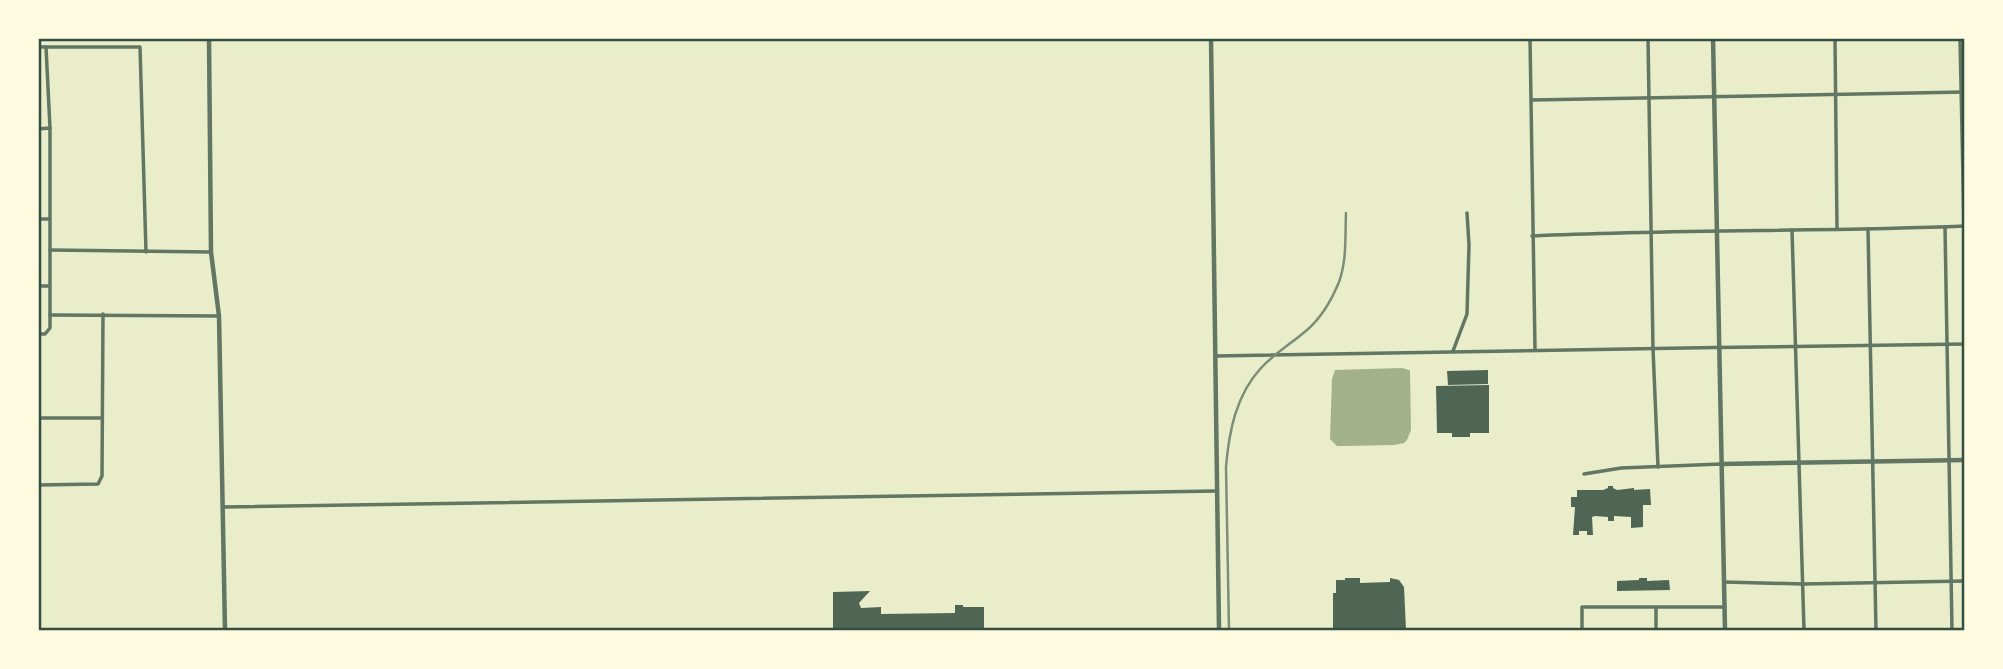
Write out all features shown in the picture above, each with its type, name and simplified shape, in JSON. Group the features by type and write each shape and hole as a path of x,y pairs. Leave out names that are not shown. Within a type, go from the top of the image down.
{"street":[{"path":"209,38 211,252 219,316 225,631"},
{"path":"1211,38 1219,631"},
{"path":"1530,38 1535,349"},
{"path":"1648,38 1653,349 1658,467"},
{"path":"1713,38 1726,631"},
{"path":"1835,38 1837,229"},
{"path":"1532,236 1651,231 1964,226 1960,38"},
{"path":"38,47 140,47 146,251"},
{"path":"38,334 45,334 50,328 50,128 46,47"},
{"path":"1532,100 1963,92"},
{"path":"38,129 50,128"},
{"path":"1453,351 1467,314 1467,213"},
{"path":"38,219 49,219"},
{"path":"1945,227 1952,631"},
{"path":"1868,229 1876,631"},
{"path":"1792,230 1804,631"},
{"path":"50,250 211,252"},
{"path":"38,286 49,286"},
{"path":"38,485 97,484 102,476 103,314"},
{"path":"50,315 219,316"},
{"path":"1215,356 1965,344"},
{"path":"38,418 102,418"},
{"path":"1584,474 1621,468 1721,464 1965,460"},
{"path":"224,507 1217,491"},
{"path":"1724,582 1802,584 1965,581"},
{"path":"1582,631 1582,607 1724,607"},
{"path":"1656,631 1657,608"}],"shaded area":[{"path":"1402,368 1410,371 1411,430 1407,440 1394,445 1337,446 1330,439 1332,379 1335,370"}],"building":[{"path":"1488,370 1488,384 1448,385 1447,371"},
{"path":"1489,385 1489,433 1452,437 1452,433 1437,433 1436,386"},
{"path":"1608,486 1617,490 1650,489 1651,505 1643,505 1643,527 1631,528 1631,517 1614,516 1614,521 1608,521 1608,517 1595,516 1592,517 1593,535 1587,535 1587,531 1579,531 1579,535 1573,535 1575,507 1571,507 1571,497 1577,497 1577,490 1603,490"},
{"path":"1360,578 1360,583 1390,582 1390,578 1399,580 1404,587 1406,630 1333,630 1333,593 1336,593 1336,580"},
{"path":"1647,578 1647,581 1669,580 1670,590 1617,591 1617,581"},
{"path":"870,591 859,603 861,608 881,607 881,614 955,613 955,605 984,607 984,630 833,630 833,592"}],"railway":[{"path":"1229,630 1226,467 1235,414 1245,390 1261,368 1312,325 1329,301 1339,282 1343,265 1346,213"}]}
